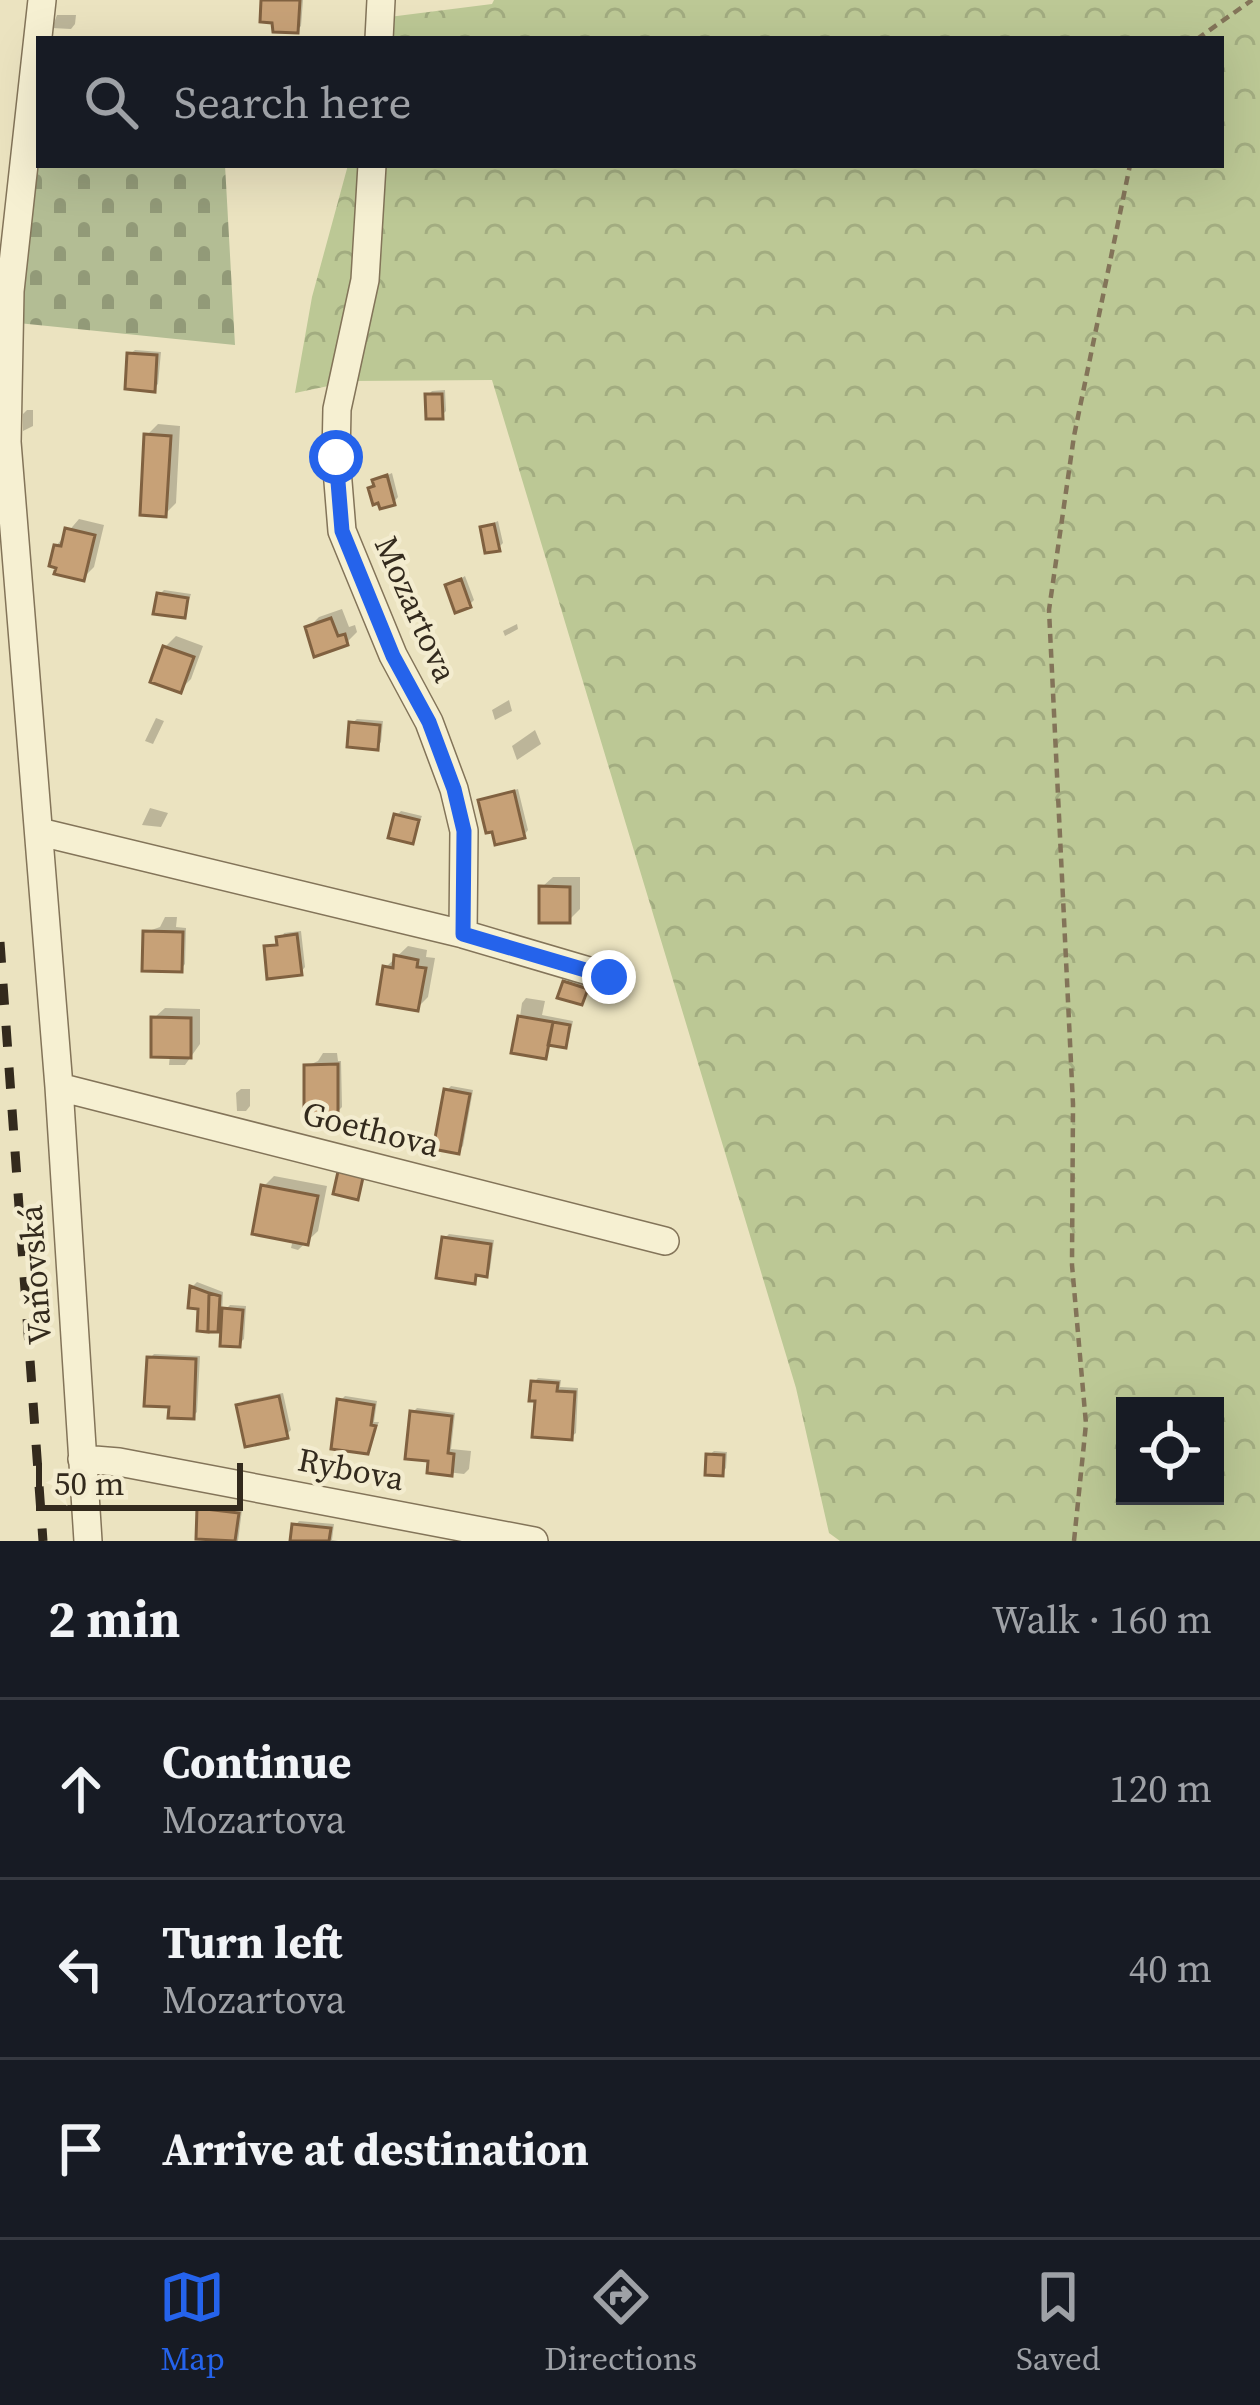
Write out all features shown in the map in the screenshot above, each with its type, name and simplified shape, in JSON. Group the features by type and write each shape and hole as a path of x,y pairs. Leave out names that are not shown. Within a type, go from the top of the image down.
{"street":[{"name":"Vaňovská","path":"38,36 42,0"},
{"path":"379,36 381,0"},
{"name":"Vaňovská","path":"36,55 10,291 13,638 40,832 88,1541"},
{"name":"Mozartova","path":"372,168 365,280 338,409 342,531 393,656 429,722 454,789 464,831 463,934"},
{"path":"40,832 463,934 609,977"},
{"name":"Goethova","path":"59,1087 665,1240"},
{"name":"Rybova","path":"82,1459 119,1462 534,1541"}],"path":[{"path":"1201,36 1252,0"},
{"path":"1074,1541 1086,1424 1072,1265 1073,1104 1049,610 1074,436 1129,168"}],"green space":[{"path":"494,0 1260,0 1260,1541 840,1541 829,1533 796,1388 492,380 352,381 295,393 312,297 347,168 1224,168 1224,36 384,36 389,17 492,4"},
{"path":"36,136 36,168 225,168 235,345 18,323"}],"building":[{"path":"261,0 300,0 298,33 273,32 272,23 260,22"},
{"path":"127,353 157,355 155,392 125,389"},
{"path":"425,394 442,394 443,419 426,419"},
{"path":"144,434 171,436 166,517 140,515"},
{"path":"387,475 395,505 380,509 378,503 373,505 368,488 374,486 372,480"},
{"path":"494,524 500,551 485,553 480,527"},
{"path":"65,528 95,535 84,581 54,574 56,568 49,566"},
{"path":"461,579 471,607 455,613 445,585"},
{"path":"157,593 188,598 185,618 153,614"},
{"path":"331,618 338,636 345,634 348,645 314,657 305,627"},
{"path":"163,646 194,657 181,693 150,682"},
{"path":"349,722 380,725 378,750 347,747"},
{"path":"514,791 525,838 495,845 492,832 486,833 478,800"},
{"path":"394,814 419,820 413,844 388,838"},
{"path":"539,886 570,887 570,923 539,923"},
{"path":"143,931 183,932 182,972 142,971"},
{"path":"297,934 302,975 267,979 264,946 277,945 276,937"},
{"path":"394,955 418,960 417,967 426,968 418,1011 377,1004 383,966 393,968"},
{"path":"563,981 588,989 582,1005 557,998"},
{"path":"518,1016 553,1022 546,1059 511,1053"},
{"path":"151,1017 191,1018 191,1058 151,1057"},
{"path":"553,1022 570,1025 566,1048 548,1045"},
{"path":"338,1064 338,1115 304,1115 304,1065"},
{"path":"444,1089 470,1094 459,1154 433,1149"},
{"path":"339,1167 364,1173 358,1200 333,1194"},
{"path":"261,1185 318,1196 308,1245 252,1234"},
{"path":"442,1237 491,1244 487,1277 476,1275 475,1284 436,1278"},
{"path":"190,1286 209,1293 208,1332 197,1331 198,1309 188,1308"},
{"path":"209,1293 220,1296 218,1332 208,1332"},
{"path":"222,1308 243,1310 240,1347 220,1346"},
{"path":"147,1357 196,1359 194,1419 168,1418 169,1407 144,1406"},
{"path":"531,1381 558,1383 557,1391 575,1392 572,1440 532,1437 535,1401 529,1401"},
{"path":"279,1396 288,1438 245,1447 236,1405"},
{"path":"337,1399 374,1405 371,1425 376,1426 368,1454 331,1449"},
{"path":"410,1411 452,1416 448,1453 454,1454 452,1476 427,1473 428,1461 405,1459"},
{"path":"706,1454 724,1455 723,1476 705,1475"},
{"path":"197,1508 239,1513 235,1541 196,1539"},
{"path":"292,1524 331,1528 329,1541 290,1541"}],"railway":[{"path":"0,942 43,1541"}],"route":[{"path":"336,457 342,531 393,656 429,722 454,789 464,831 463,934 609,977"}]}
